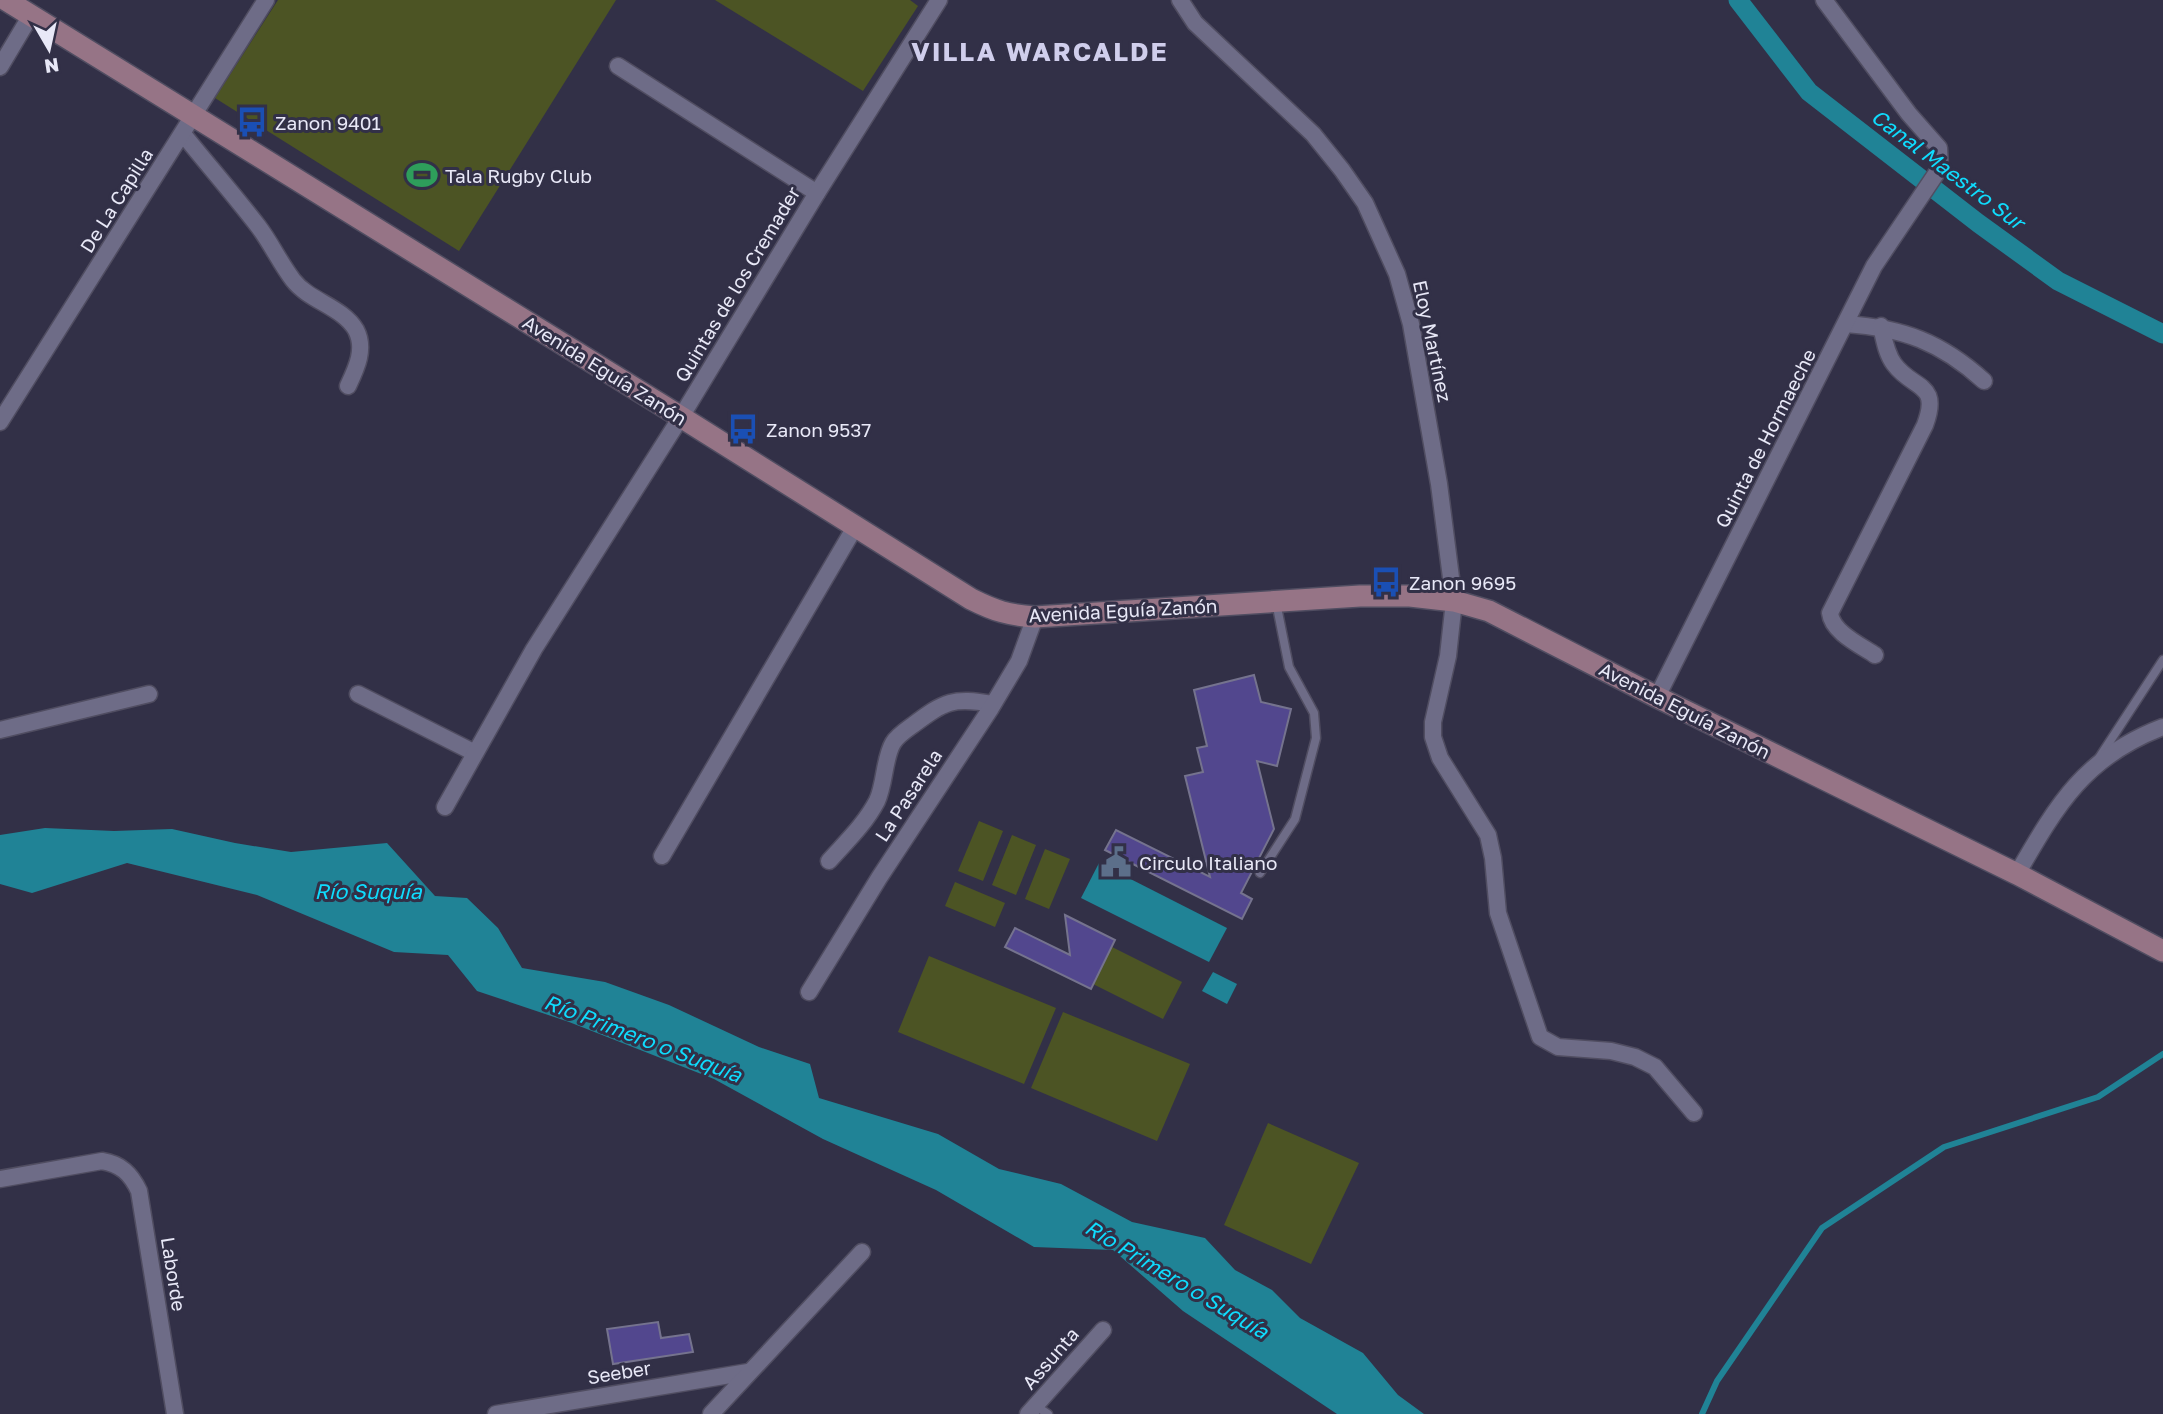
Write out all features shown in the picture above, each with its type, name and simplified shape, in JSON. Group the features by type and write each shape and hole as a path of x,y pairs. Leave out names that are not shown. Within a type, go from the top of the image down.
{"main road":[{"name":"Avenida Eguía Zanón","path":"6,0 971,599 1004,614 1035,617 1398,596 1454,601 1489,611 2017,874 2163,951"}],"street":[{"name":"De La Capilla","path":"0,422 266,0"},
{"name":"Quintas de los Cremader","path":"445,807 534,649 939,0"},
{"name":"Eloy Martínez","path":"1181,0 1195,23 1313,134 1365,203 1396,274 1411,324 1439,484 1454,601 1448,656 1433,722 1433,737 1440,758 1488,835 1498,913 1540,1037 1558,1047 1611,1051 1635,1057 1656,1067 1694,1113"},
{"name":"Quinta de Hormaeche","path":"1657,697 1874,266 1941,164 1939,148 1909,114 1824,0"},
{"path":"0,67 31,15"},
{"path":"618,66 817,193"},
{"path":"183,134 258,226 294,281 303,291 342,315 355,328 360,354 348,386"},
{"path":"1846,324 1881,327 1909,334 1963,362 1984,381"},
{"path":"1875,655 1838,628 1831,620 1830,612 1926,425 1931,399 1923,386 1896,367 1889,356 1881,327"},
{"path":"662,856 855,527"},
{"name":"La Pasarela","path":"809,992 1019,661 1035,617"},
{"path":"0,730 149,694"},
{"path":"358,694 475,754"},
{"path":"829,861 860,828 877,801 892,744 901,734 936,708 950,702 967,699 993,704"},
{"path":"2017,874 2046,823 2073,786 2091,769 2134,739 2163,727"},
{"name":"Laborde","path":"0,1179 102,1161 113,1163 133,1179 139,1191 175,1414"},
{"path":"711,1414 862,1252"},
{"name":"Assunta","path":"1037,1411 1103,1329"},
{"name":"Seeber","path":"496,1414 748,1372"}],"lane":[{"path":"1260,873 1295,819 1316,737 1314,713 1289,667 1276,602"},
{"path":"2091,769 2163,660"}],"green space":[{"name":"Tala Rugby Club","path":"278,0 616,0 459,251 215,98"},
{"path":"715,0 910,0 918,6 863,91"},
{"path":"979,821 1003,831 983,881 958,871"},
{"path":"1012,835 1036,845 1016,895 992,885"},
{"path":"1045,849 1070,859 1049,909 1025,899"},
{"path":"955,882 1005,903 995,927 945,906"},
{"path":"1112,947 1182,982 1163,1019 1093,984"},
{"path":"929,956 1056,1008 1024,1084 898,1032"},
{"path":"1063,1012 1190,1064 1157,1141 1031,1088"},
{"path":"1268,1123 1359,1163 1311,1264 1224,1225"}],"water":[{"name":"Río Suquía","path":"45,828 114,831 172,829 291,852 387,843 435,896 467,898 498,928 522,968 605,982 669,1005 759,1047 810,1064 819,1098 938,1134 999,1169 1061,1184 1132,1222 1205,1238 1235,1270 1272,1290 1300,1318 1363,1353 1398,1395 1424,1414 1337,1414 1183,1311 1113,1250 1034,1247 936,1190 823,1139 714,1079 569,1022 477,991 448,955 394,952 257,895 127,863 32,893 0,884 0,835"},
{"path":"1099,863 1227,928 1209,962 1081,898"},
{"path":"1213,972 1237,984 1227,1004 1202,991"}],"building":[{"path":"1254,675 1261,702 1291,709 1277,766 1257,761 1274,829 1241,893 1252,899 1242,919 1105,850 1116,830 1210,877 1185,776 1203,772 1197,748 1207,746 1194,690"},
{"path":"1065,915 1115,940 1091,989 1005,947 1015,928 1070,955"},
{"path":"658,1322 661,1338 689,1334 693,1352 613,1364 607,1329"}],"waterway":[{"name":"Canal Maestro Sur","path":"1738,0 1809,92 1978,223 2058,281 2163,334"},
{"path":"1702,1414 1717,1381 1822,1228 1944,1147 2098,1097 2163,1054"}],"place":[{"name":"Zanon 9401","path":"252,122"},
{"name":"Tala Rugby Club","path":"422,175"},
{"name":"Zanon 9537","path":"743,429"},
{"name":"Zanon 9695","path":"1386,582"},
{"name":"Circulo Italiano","path":"1116,862"}],"district":[{"name":"VILLA WARCALDE","path":"1040,51"}],"water label":[{"name":"Río Primero o Suquía","path":"643,1038"},
{"name":"Río Primero o Suquía","path":"1177,1279"}]}
